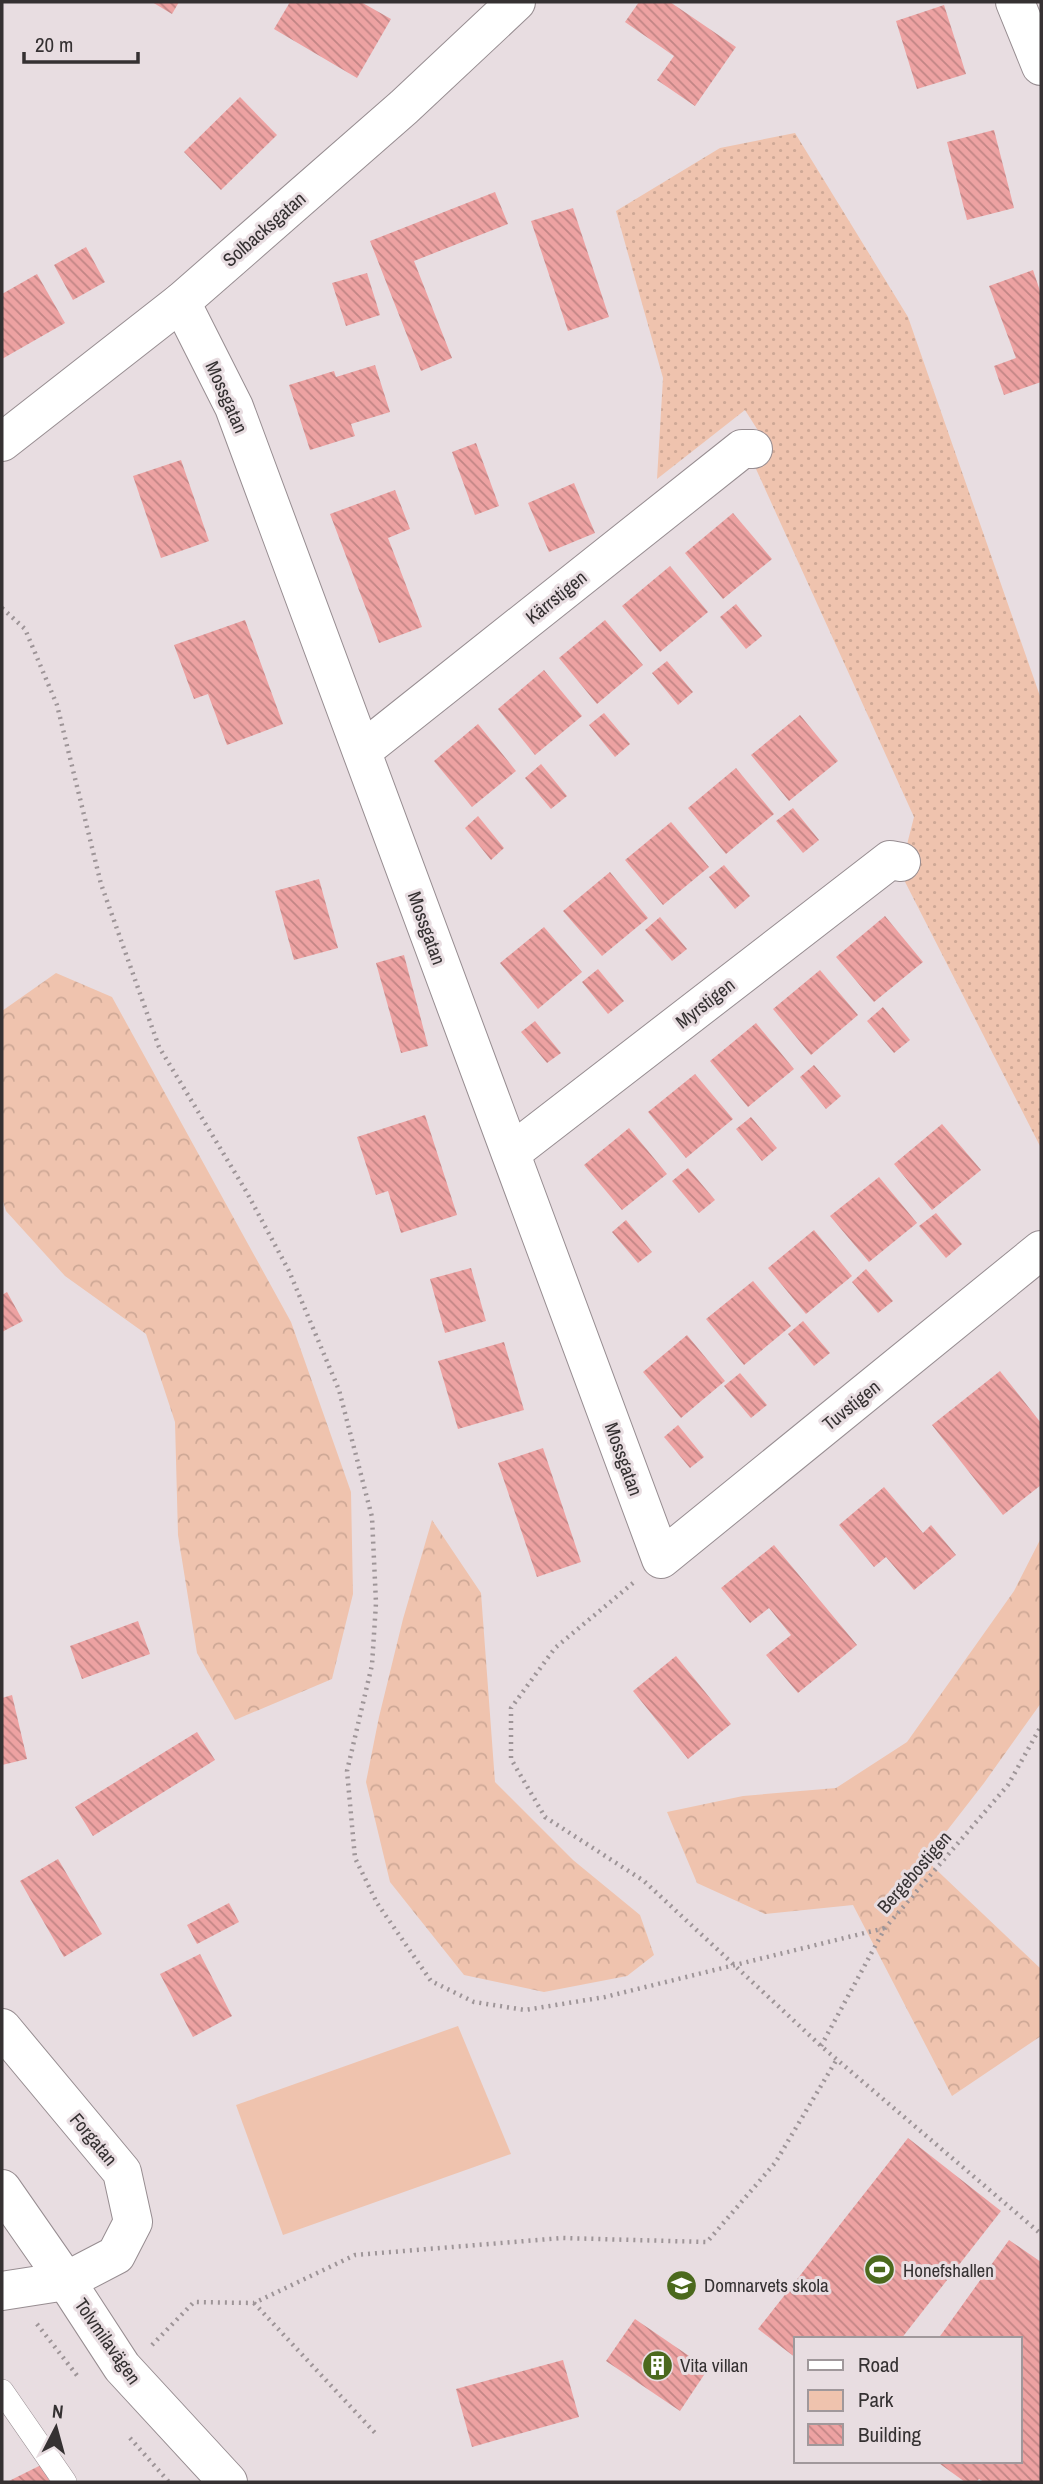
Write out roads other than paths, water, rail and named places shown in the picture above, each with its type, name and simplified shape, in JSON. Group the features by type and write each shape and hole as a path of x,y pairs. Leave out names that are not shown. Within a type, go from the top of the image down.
{"street":[{"name":"Solbacksgatan","path":"2,442 181,302 404,107 516,2"},
{"path":"1015,2 1041,66"},
{"name":"Mossgatan","path":"181,302 234,407 661,1559"},
{"name":"Kärrstigen","path":"362,751 742,449 752,449"},
{"name":"Myrstigen","path":"511,1153 890,860 901,862"},
{"name":"Tuvstigen","path":"661,1559 1041,1250"},
{"name":"Forgatan","path":"2,2028 122,2172 133,2222 116,2255 66,2281 2,2291"},
{"name":"Tolvmilavägen","path":"2,2189 122,2367 228,2482"}],"lane":[{"path":"2,2391 65,2482"}],"place":[{"name":"Honefshallen","path":"880,2270"},
{"name":"Domnarvets skola","path":"681,2285"},
{"name":"Vita villan","path":"657,2365"}]}
